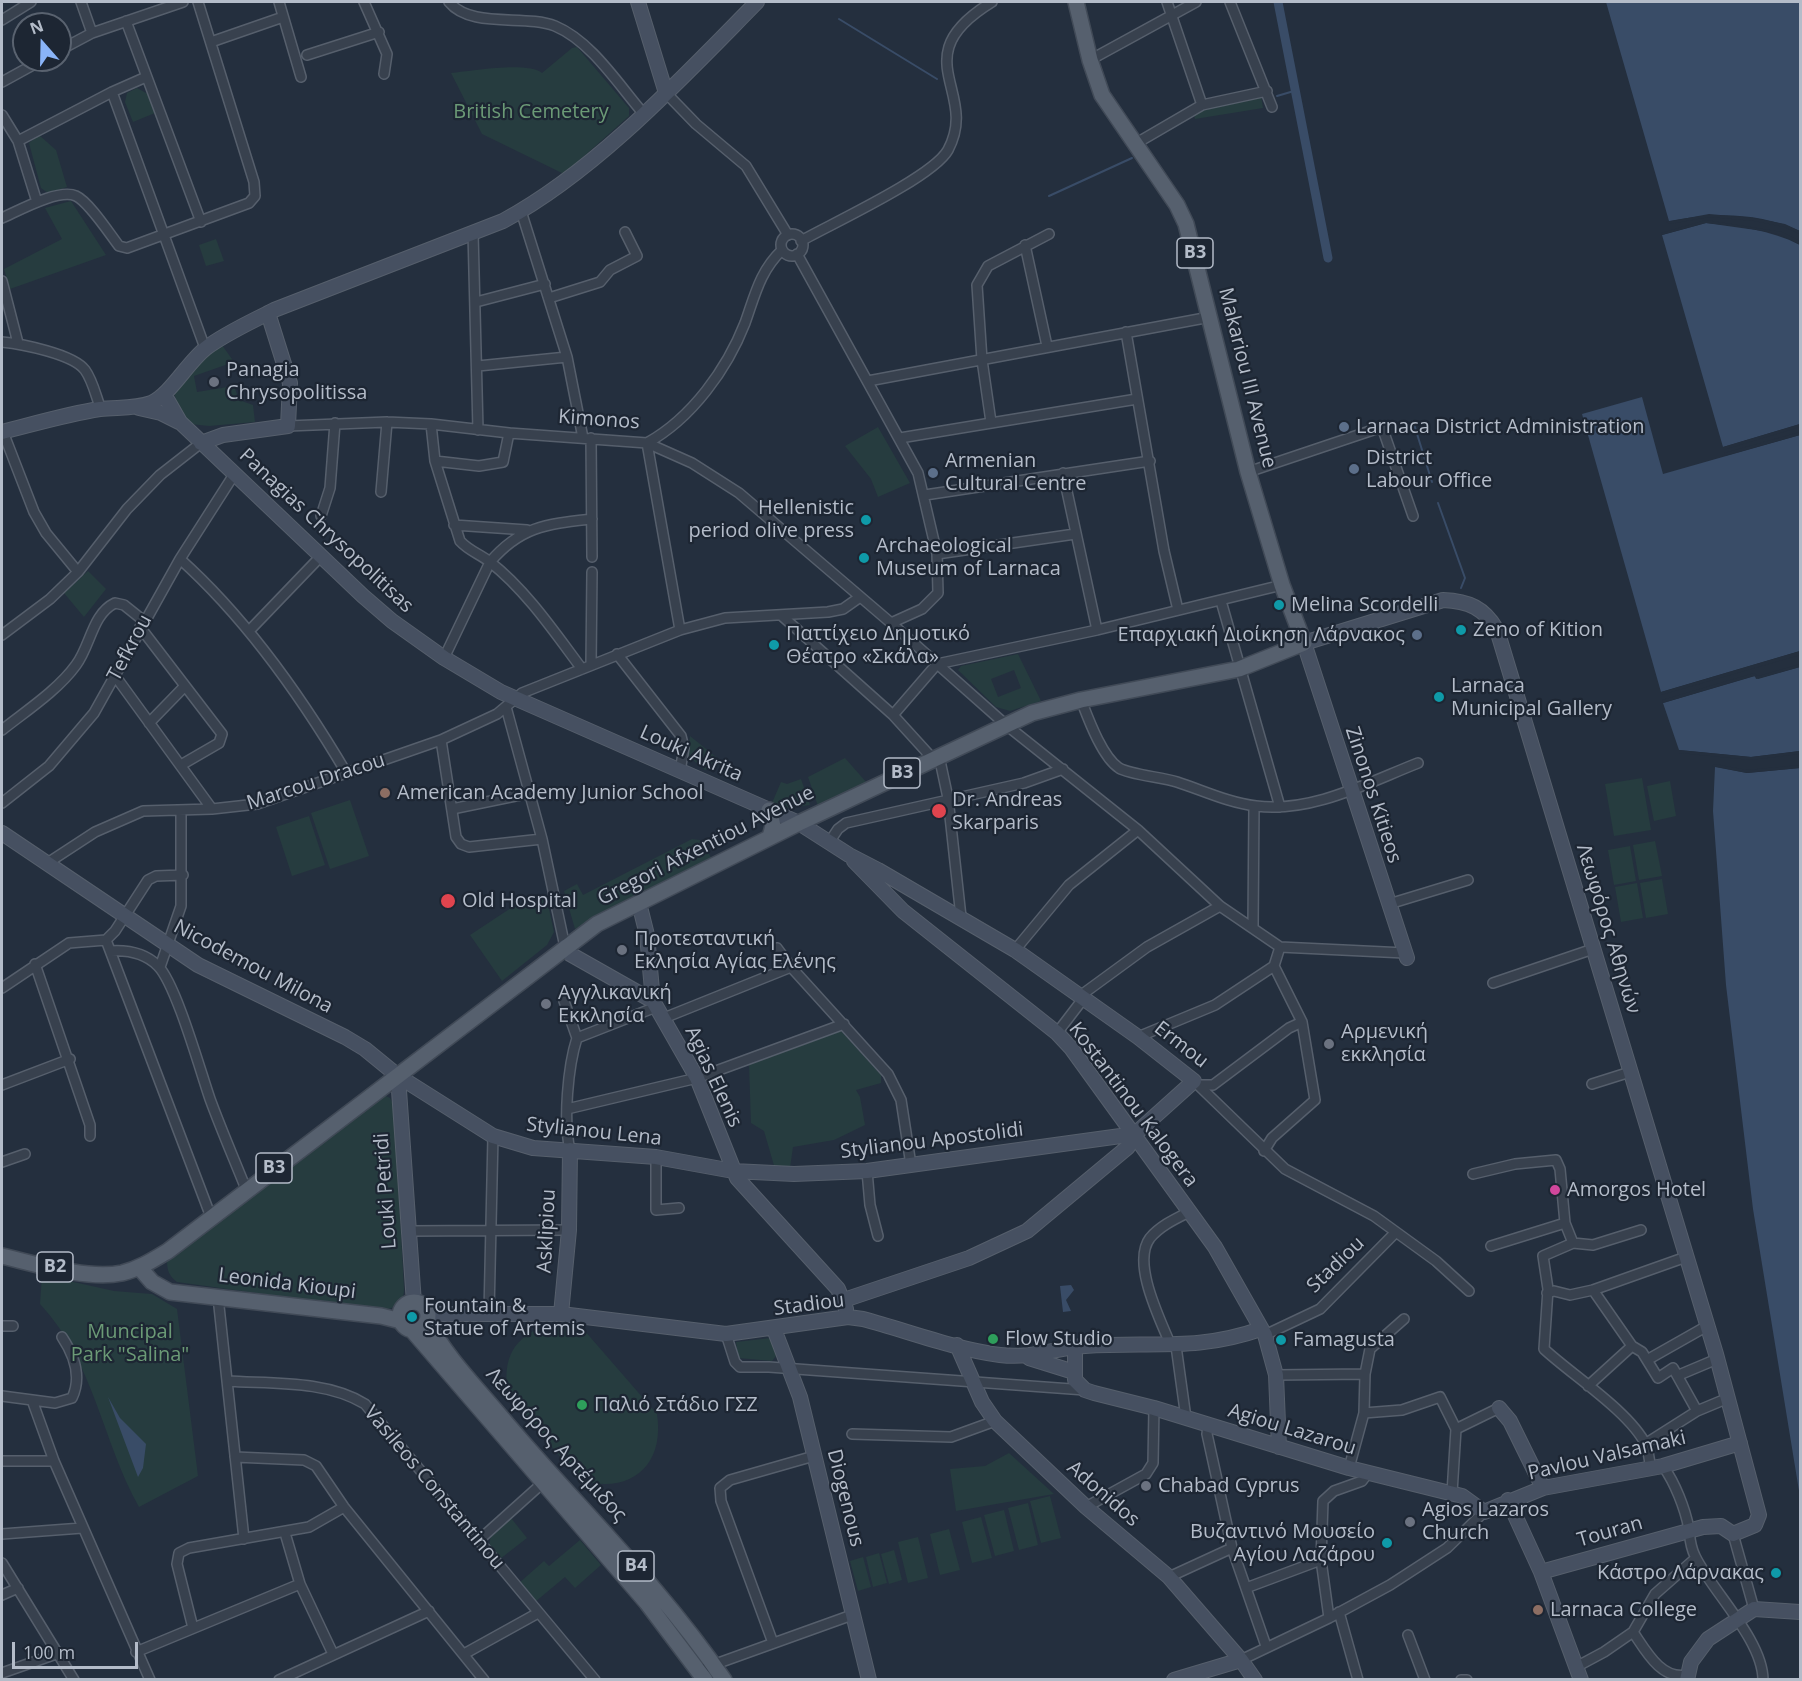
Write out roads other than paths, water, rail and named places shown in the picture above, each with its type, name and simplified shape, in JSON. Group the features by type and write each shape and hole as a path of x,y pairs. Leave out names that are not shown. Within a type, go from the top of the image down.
{"main road":[{"name":"Makariou III Avenue","path":"1076,2 1090,60 1102,95 1177,205 1186,224 1248,472 1282,585 1304,643"},
{"name":"Gregori Afxentiou Avenue","path":"146,1264 597,924 770,837 1032,713 1081,700 1239,669 1304,643"},
{"path":"769,810 773,826 770,837"},
{"name":"B2","path":"2,1256 110,1275 146,1264"},
{"name":"Leonida Kioupi","path":"146,1264 163,1290 381,1316 405,1321"},
{"path":"414,1303 406,1305 405,1321 422,1327 427,1318"},
{"name":"B4","path":"414,1303 421,1305 427,1318"},
{"name":"Λεωφόρος Αρτέμιδος","path":"427,1318 439,1343 702,1675"},
{"name":"Λεωφόρος Αρτέμιδος","path":"405,1321 548,1479 655,1588 724,1680"}],"street":[{"path":"2,20 31,2"},
{"path":"81,2 93,33"},
{"path":"72,44 93,33 183,2"},
{"path":"2,219 37,202 63,194 75,195 83,200 118,246 127,248 165,236 249,203 256,190 198,2"},
{"path":"279,2 301,77"},
{"path":"364,2 380,32 387,54 384,74"},
{"path":"449,2 457,10 471,15 546,24 570,34 591,53 643,113"},
{"path":"638,2 666,93 696,124 746,166 788,235"},
{"path":"78,572 46,533 34,512 2,432 101,409 160,406 184,368 206,348 268,313 521,211 570,178 666,93 757,2"},
{"path":"801,241 930,170 947,152 954,136 957,117 947,64 948,48 953,35 962,24 992,2"},
{"path":"1167,2 1202,105"},
{"path":"1090,60 1196,2"},
{"path":"1230,2 1272,107"},
{"path":"211,42 283,17"},
{"path":"126,21 201,222"},
{"path":"308,56 380,32"},
{"path":"2,82 20,72"},
{"path":"18,141 146,77"},
{"path":"1135,144 1202,105 1267,91"},
{"path":"112,92 206,348"},
{"path":"2,115 18,141 37,202"},
{"path":"521,211 567,357 587,438 592,557"},
{"path":"473,232 478,430"},
{"path":"549,298 600,282 609,270 637,256 624,232"},
{"path":"991,422 982,360 977,285 988,266 1049,234"},
{"path":"788,235 794,235 801,241 801,250 790,256 782,250 781,243 788,235"},
{"path":"1025,245 1047,345"},
{"path":"680,630 647,442 672,425 711,385 732,352 763,272 782,250"},
{"path":"797,254 900,438 918,473 926,495 938,554 938,592 932,601 891,623"},
{"path":"2,281 18,343"},
{"path":"476,302 545,284"},
{"path":"268,313 288,376 291,395 288,426"},
{"path":"868,381 982,360 1047,345 1210,317"},
{"path":"1126,332 1164,551 1178,610"},
{"path":"2,342 18,343 77,362 89,378 101,409"},
{"path":"478,366 567,357"},
{"path":"900,438 1137,399"},
{"name":"Panagias Chrysopolitisas","path":"160,406 234,472 392,621 510,703"},
{"path":"381,492 387,422"},
{"name":"Kimonos","path":"201,443 223,435 288,426 387,422 647,442 673,453 731,488 891,623 1005,724 1138,830 1220,906 1280,947"},
{"path":"321,516 330,488 335,423"},
{"path":"431,424 435,461 460,541 467,549 490,562 523,595 587,667"},
{"path":"1248,472 1382,427 1413,516"},
{"path":"435,461 479,466 503,462 509,433"},
{"path":"2,635 50,599 78,572 127,509 160,475 201,443"},
{"path":"926,495 1150,461"},
{"name":"Tefkrou","path":"2,803 49,766 94,713 116,677 142,624 234,472"},
{"path":"1063,473 1097,630"},
{"path":"454,525 527,530 592,519"},
{"path":"444,658 490,562 512,539 527,530"},
{"path":"938,554 1075,534"},
{"path":"249,631 322,555"},
{"path":"180,559 206,582 249,631 326,738 347,774"},
{"path":"587,667 592,572"},
{"path":"893,715 937,664 1097,630 1282,585"},
{"name":"Marcou Dracou","path":"46,864 120,819 143,811 212,809 257,804 441,740 485,721 510,703 587,667 680,630 725,618 782,616 843,609 860,597"},
{"name":"Λεωφόρος Αθηνών","path":"1304,643 1443,600 1460,600 1473,605 1489,617 1497,630 1630,1072 1682,1259 1717,1359 1759,1515 1759,1522 1733,1534"},
{"path":"1221,601 1280,807"},
{"path":"2,730 74,668 83,654 98,617 104,608 115,603 124,605 142,624 184,687 222,734 222,740 181,765"},
{"path":"782,616 893,715 936,757 948,798 961,917"},
{"name":"Zinonos Kitieos","path":"1304,643 1406,956"},
{"path":"616,654 681,736 684,748 680,771"},
{"path":"116,677 212,809"},
{"path":"149,723 184,687"},
{"path":"1081,700 1092,728 1111,760 1120,768 1178,782 1254,806 1280,807 1304,804 1351,790 1418,763"},
{"path":"510,703 565,947 570,954 658,1009"},
{"name":"Louki Akrita","path":"510,703 680,771 799,823 849,855"},
{"path":"441,740 456,837 461,844 469,847 542,839"},
{"path":"830,841 838,829 846,823 948,798 1024,783 1063,769"},
{"path":"452,809 530,793"},
{"path":"1252,927 1254,806"},
{"path":"160,967 181,906 183,875 181,810"},
{"path":"1015,950 1069,885 1138,830"},
{"name":"Nicodemou Milona","path":"2,833 167,946 198,965 345,1037 365,1049 398,1076"},
{"name":"Ermou","path":"849,855 875,875 961,917 1015,950 1082,997 1197,1083 1264,1151 1299,1179 1374,1216 1436,1261 1469,1291"},
{"path":"2,988 69,943 106,940 148,880 156,876 183,875"},
{"name":"Kostantinou Kalogera","path":"875,875 903,912 1057,1033 1071,1048 1215,1247 1263,1332 1276,1376 1279,1447"},
{"path":"1389,904 1468,880"},
{"name":"Agias Elenis","path":"639,903 647,935 658,1009 697,1078 733,1171 741,1184 838,1289 844,1300"},
{"path":"1057,1033 1082,997 1147,947 1220,906"},
{"path":"106,940 211,1216"},
{"path":"1138,1037 1215,1005 1274,966 1280,947 1406,956"},
{"path":"777,948 791,967 888,1074 901,1100 911,1165"},
{"path":"1493,983 1593,949"},
{"path":"111,951 135,953 160,967 172,990 246,1189"},
{"path":"35,964 70,1059 90,1125 90,1136"},
{"path":"1264,1151 1272,1138 1315,1100 1302,1023 1274,966"},
{"path":"577,1038 658,1009 791,967"},
{"path":"564,1001 577,1038 567,1109 566,1132 570,1150"},
{"path":"848,1317 844,1300 969,1258 1027,1232 1128,1147 1134,1134 1197,1083 1214,1085 1282,1033 1302,1023"},
{"path":"567,1109 697,1078 844,1024"},
{"path":"2,1085 70,1059"},
{"path":"1592,1084 1630,1072"},
{"name":"Stylianou Lena","path":"398,1076 493,1136 533,1148 656,1157 733,1171"},
{"name":"Louki Petridi","path":"398,1076 414,1303"},
{"name":"Stylianou Apostolidi","path":"733,1171 794,1174 867,1171 1134,1134"},
{"path":"489,1313 493,1136"},
{"name":"Asklipiou","path":"561,1314 569,1230 570,1150"},
{"path":"2,1162 25,1154"},
{"path":"656,1157 656,1210 679,1208"},
{"path":"1473,1174 1515,1164 1556,1160 1560,1169 1565,1223 1573,1243"},
{"path":"867,1171 870,1205 878,1236"},
{"path":"1186,1418 1174,1346 1149,1288 1144,1253 1148,1240 1159,1229 1189,1212"},
{"path":"1491,1246 1565,1223"},
{"path":"409,1231 569,1230"},
{"path":"1641,1230 1593,1245 1573,1243 1543,1256 1547,1293 1544,1349 1617,1411 1645,1444 1657,1467 1678,1495 1689,1530 1689,1543 1695,1558 1738,1619 1756,1655 1763,1680"},
{"name":"Stadiou","path":"427,1318 489,1313 561,1314 726,1334 848,1317 975,1351 1027,1357 1075,1348 1174,1346 1222,1341 1263,1332 1320,1309 1396,1232"},
{"path":"1547,1293 1554,1291 1570,1295 1593,1290 1682,1259"},
{"path":"1593,1290 1632,1346 1642,1352 1658,1378 1673,1368 1679,1375 1697,1411"},
{"path":"218,1297 244,1539"},
{"path":"1349,1468 1364,1413 1365,1374 1370,1349 1404,1319"},
{"path":"2,1326 13,1326"},
{"path":"1647,1360 1707,1326"},
{"name":"Diogenous","path":"774,1329 798,1389 869,1680"},
{"name":"Agiou Lazarou","path":"726,1334 737,1367 1084,1390 1154,1408 1349,1468 1452,1493 1470,1499 1484,1512"},
{"path":"2,1396 64,1402 72,1398 76,1390 76,1365 62,1337"},
{"name":"Adonidos","path":"957,1345 972,1382 995,1421 1086,1507 1169,1577 1241,1660 1255,1680"},
{"path":"1588,1386 1632,1346"},
{"path":"1075,1348 1075,1380 1084,1390"},
{"path":"1027,1357 1074,1372"},
{"path":"1679,1375 1717,1359"},
{"path":"1276,1376 1365,1374"},
{"name":"Vasileos Constantinou","path":"227,1380 329,1389 348,1393 365,1404 595,1680"},
{"path":"1364,1413 1402,1410 1440,1396 1456,1429 1452,1493"},
{"path":"32,1400 82,1528 150,1680"},
{"path":"1645,1444 1697,1411 1721,1401"},
{"path":"1086,1507 1146,1473 1153,1463 1154,1408"},
{"path":"1456,1429 1499,1408 1510,1421 1543,1488"},
{"path":"852,1434 951,1437 995,1421"},
{"path":"1208,1425 1207,1434 1232,1548 1266,1646"},
{"name":"Pavlou Valsamaki","path":"1484,1512 1508,1500 1543,1488 1657,1467 1740,1443"},
{"path":"773,1643 721,1501 720,1488 730,1480 814,1456"},
{"path":"235,1457 310,1462 344,1508 464,1654 481,1679"},
{"path":"2,1461 54,1461"},
{"path":"1329,1618 1321,1560 1323,1501 1334,1491 1362,1482 1368,1473"},
{"path":"478,1541 548,1479"},
{"path":"1508,1500 1541,1572 1579,1673 1633,1632 1655,1594 1695,1558"},
{"path":"193,1628 177,1564 179,1553 189,1548 285,1533 316,1525 344,1508"},
{"path":"1174,1680 1241,1660 1266,1646 1329,1618 1390,1585 1447,1548 1484,1512"},
{"name":"Touran","path":"1541,1572 1689,1530 1716,1526 1726,1528 1733,1534"},
{"path":"2,1534 82,1528"},
{"path":"285,1533 300,1584 333,1654"},
{"path":"1733,1534 1754,1609"},
{"path":"1169,1577 1232,1548"},
{"path":"1246,1588 1321,1560"},
{"path":"2,1563 74,1680"},
{"path":"136,1652 300,1584"},
{"path":"2,1595 18,1588"},
{"path":"1633,1632 1650,1656 1668,1673 1676,1677 1687,1677 1691,1662 1708,1639 1754,1609 1797,1611"},
{"path":"279,1680 429,1611"},
{"path":"1339,1612 1358,1680"},
{"path":"464,1654 538,1613"},
{"path":"702,1675 713,1664 852,1615"},
{"path":"1408,1635 1425,1680"},
{"path":"2,1673 59,1653"},
{"path":"1461,1680 1467,1680"}],"water":[{"path":"1606,2 1800,2 1800,231 1752,217 1719,215 1669,221"},
{"path":"1706,223 1766,232 1800,245 1800,424 1723,447 1662,235"},
{"path":"1642,397 1663,474 1800,435 1800,651 1661,692 1582,414"},
{"path":"1800,667 1800,751 1751,757 1679,750 1663,703 1755,676 1756,679"},
{"path":"1715,767 1747,773 1800,768 1800,1497 1753,1209 1726,985 1713,811"},
{"path":"1071,1285 1074,1290 1066,1300 1071,1311 1063,1312 1060,1286"},
{"path":"108,1397 120,1418 146,1444 143,1468 138,1477"}],"waterway":[{"path":"1278,2 1328,258"},
{"path":"839,19 937,79"},
{"path":"1277,96 1294,91"},
{"path":"1049,196 1132,158"},
{"path":"1413,421 1432,482"},
{"path":"1438,503 1465,578 1461,588"}],"place":[{"name":"Panagia Chrysopolitissa","path":"214,382"},
{"name":"Larnaca District Administration","path":"1344,427"},
{"name":"District Labour Office","path":"1354,469"},
{"name":"Armenian Cultural Centre","path":"933,473"},
{"name":"Hellenistic period olive press","path":"866,520"},
{"name":"Archaeological Museum of Larnaca","path":"864,558"},
{"name":"Melina Scordelli","path":"1279,605"},
{"name":"Zeno of Kition","path":"1461,630"},
{"name":"Επαρχιακή Διοίκηση Λάρνακος","path":"1417,635"},
{"name":"Παττίχειο Δημοτικό Θέατρο «Σκάλα»","path":"774,645"},
{"name":"Larnaca Municipal Gallery","path":"1439,697"},
{"name":"American Academy Junior School","path":"385,793"},
{"name":"Dr. Andreas Skarparis","path":"939,811"},
{"name":"Old Hospital","path":"448,901"},
{"name":"Προτεσταντική Εκλησία Αγίας Ελένης","path":"622,950"},
{"name":"Αγγλικανική Εκκλησία","path":"546,1004"},
{"name":"Αρμενική εκκλησία","path":"1329,1044"},
{"name":"Amorgos Hotel","path":"1555,1190"},
{"name":"Fountain & Statue of Artemis","path":"412,1317"},
{"name":"Flow Studio","path":"993,1339"},
{"name":"Famagusta","path":"1281,1340"},
{"name":"Παλιό Στάδιο ΓΣΖ","path":"582,1405"},
{"name":"Chabad Cyprus","path":"1146,1486"},
{"name":"Agios Lazaros Church","path":"1410,1522"},
{"name":"Βυζαντινό Μουσείο Αγίου Λαζάρου","path":"1387,1543"},
{"name":"Κάστρο Λάρνακας","path":"1776,1573"},
{"name":"Larnaca College","path":"1538,1610"}],"park label":[{"name":"British Cemetery","path":"531,112"},
{"name":"Muncipal Park \"Salina\"","path":"130,1344"}]}
